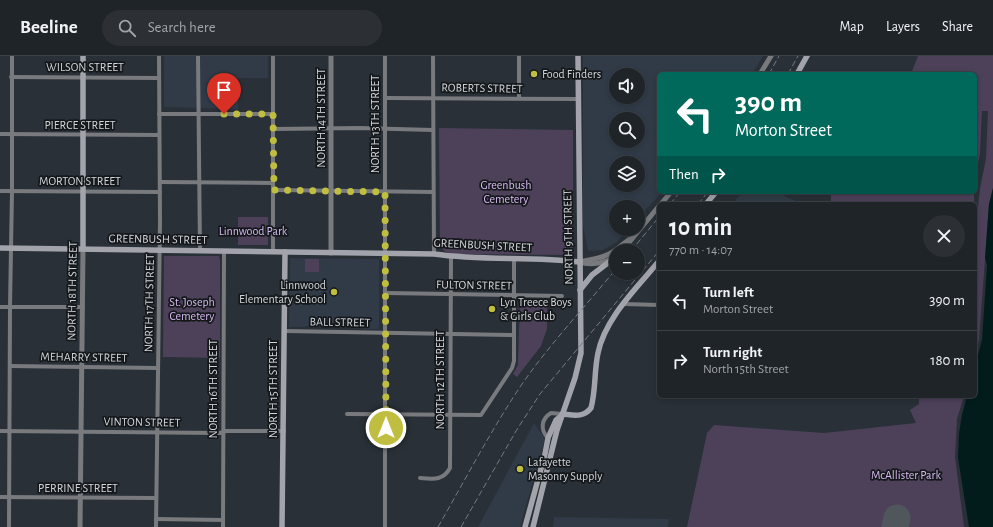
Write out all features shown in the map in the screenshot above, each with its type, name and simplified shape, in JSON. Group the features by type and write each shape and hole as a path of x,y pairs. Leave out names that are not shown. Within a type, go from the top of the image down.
{"main road":[{"name":"NORTH 18TH STREET","path":"83,56 84,249"},
{"name":"NORTH 9TH STREET","path":"533,527 562,414 575,378 580,353 578,56"},
{"path":"798,72 807,56"},
{"path":"708,202 714,194"},
{"name":"GREENBUSH STREET","path":"0,248 434,254 580,262"},
{"name":"NORTH 15TH STREET","path":"282,527 285,252"},
{"path":"580,291 592,275 609,261"},
{"path":"562,414 578,416 583,415 591,408 596,361 601,340 610,322 657,263"},
{"name":"NORTH 9TH STREET","path":"525,527 548,438 556,420 562,414"}],"street":[{"path":"9,527 10,307 12,248 12,56"},
{"name":"NORTH 17TH STREET","path":"156,527 160,250 159,56"},
{"path":"198,56 200,114 200,251"},
{"path":"273,56 273,252"},
{"name":"NORTH 14TH STREET","path":"331,56 331,253"},
{"name":"NORTH 13TH STREET","path":"385,56 386,527"},
{"path":"433,56 434,254"},
{"path":"519,56 519,98"},
{"path":"761,72 771,56"},
{"name":"WILSON STREET","path":"11,76 159,78"},
{"name":"ROBERTS STREET","path":"386,98 578,99"},
{"path":"159,114 273,114"},
{"path":"273,129 433,130"},
{"name":"PIERCE STREET","path":"0,134 159,135"},
{"path":"160,182 274,183"},
{"name":"MORTON STREET","path":"0,190 160,192"},
{"path":"274,190 433,192"},
{"path":"663,202 669,194"},
{"path":"627,244 657,208"},
{"path":"580,262 605,257 632,238"},
{"name":"NORTH 18TH STREET","path":"80,527 82,498 81,431 84,249"},
{"name":"NORTH 16TH STREET","path":"222,527 224,251"},
{"name":"NORTH 12TH STREET","path":"420,478 442,478 447,474 450,468 451,256"},
{"path":"347,414 482,415 512,368 514,361 514,258"},
{"path":"580,262 591,264 600,263 609,259"},
{"name":"FULTON STREET","path":"386,293 562,296"},
{"path":"624,304 657,306"},
{"path":"0,307 83,307"},
{"name":"BALL STREET","path":"284,331 386,334 514,335"},
{"name":"MEHARRY STREET","path":"10,366 158,368"},
{"path":"548,438 544,433 543,428 547,416 551,413 562,414"},
{"name":"VINTON STREET","path":"0,431 220,433 284,431"},
{"name":"PERRINE STREET","path":"0,497 156,498"},
{"path":"156,519 222,520"}],"shaded area":[{"path":"164,56 268,56 268,78 238,78 238,109 164,107"},
{"path":"583,56 763,56 753,72 657,72 657,194 660,194 645,210 645,200 609,200 609,236 622,236 617,242 609,244 609,247 603,250 588,250 583,226"},
{"path":"993,188 993,527 969,527 958,458 959,433 966,398 977,398 977,359 982,340 987,265 985,258 989,204"},
{"path":"741,194 782,194 798,202 734,202"},
{"path":"290,258 379,259 379,329 365,329 355,325 312,325 303,327 289,327"},
{"path":"534,423 545,439 520,527 478,527"},
{"path":"554,517 669,519 668,527 553,527"}],"green space":[{"path":"918,56 993,56 993,188 989,204 979,340 977,348 978,208 980,188 986,159 988,111 982,111 980,153 977,169 977,72 912,72"},
{"name":"Greenbush Cemetery","path":"439,128 573,130 573,255 452,254 444,250 441,247 440,242"},
{"path":"831,194 974,194 974,202 831,202"},
{"name":"Linnwood Park","path":"238,217 268,217 268,245 238,245"},
{"name":"St. Joseph Cemetery","path":"164,256 219,256 220,358 163,357"},
{"path":"305,259 319,259 319,272 305,272"},
{"path":"520,300 547,300 547,329 541,346 517,377 513,374 518,365"},
{"name":"McAllister Park","path":"919,398 963,398 957,419 955,457 964,527 687,527 707,433 714,425 824,433 916,423 910,410 919,404"}],"runway":[{"path":"895,527 897,518"}],"railway":[{"path":"770,72 779,56"},
{"path":"789,72 798,56"},
{"path":"672,202 678,194"},
{"path":"700,202 706,194"},
{"path":"637,244 657,219"},
{"path":"461,527 516,431 540,394 657,253"},
{"path":"438,527 488,439 520,387 554,342 609,277"}],"place":[{"name":"Food Finders","path":"534,74"},
{"name":"Linnwood Elementary School","path":"334,292"},
{"name":"Lyn Treece Boys & Girls Club","path":"492,309"},
{"name":"Lafayette Masonry Supply","path":"520,469"}],"route":[{"path":"224,114 273,114 274,190 385,192 386,428"}]}
